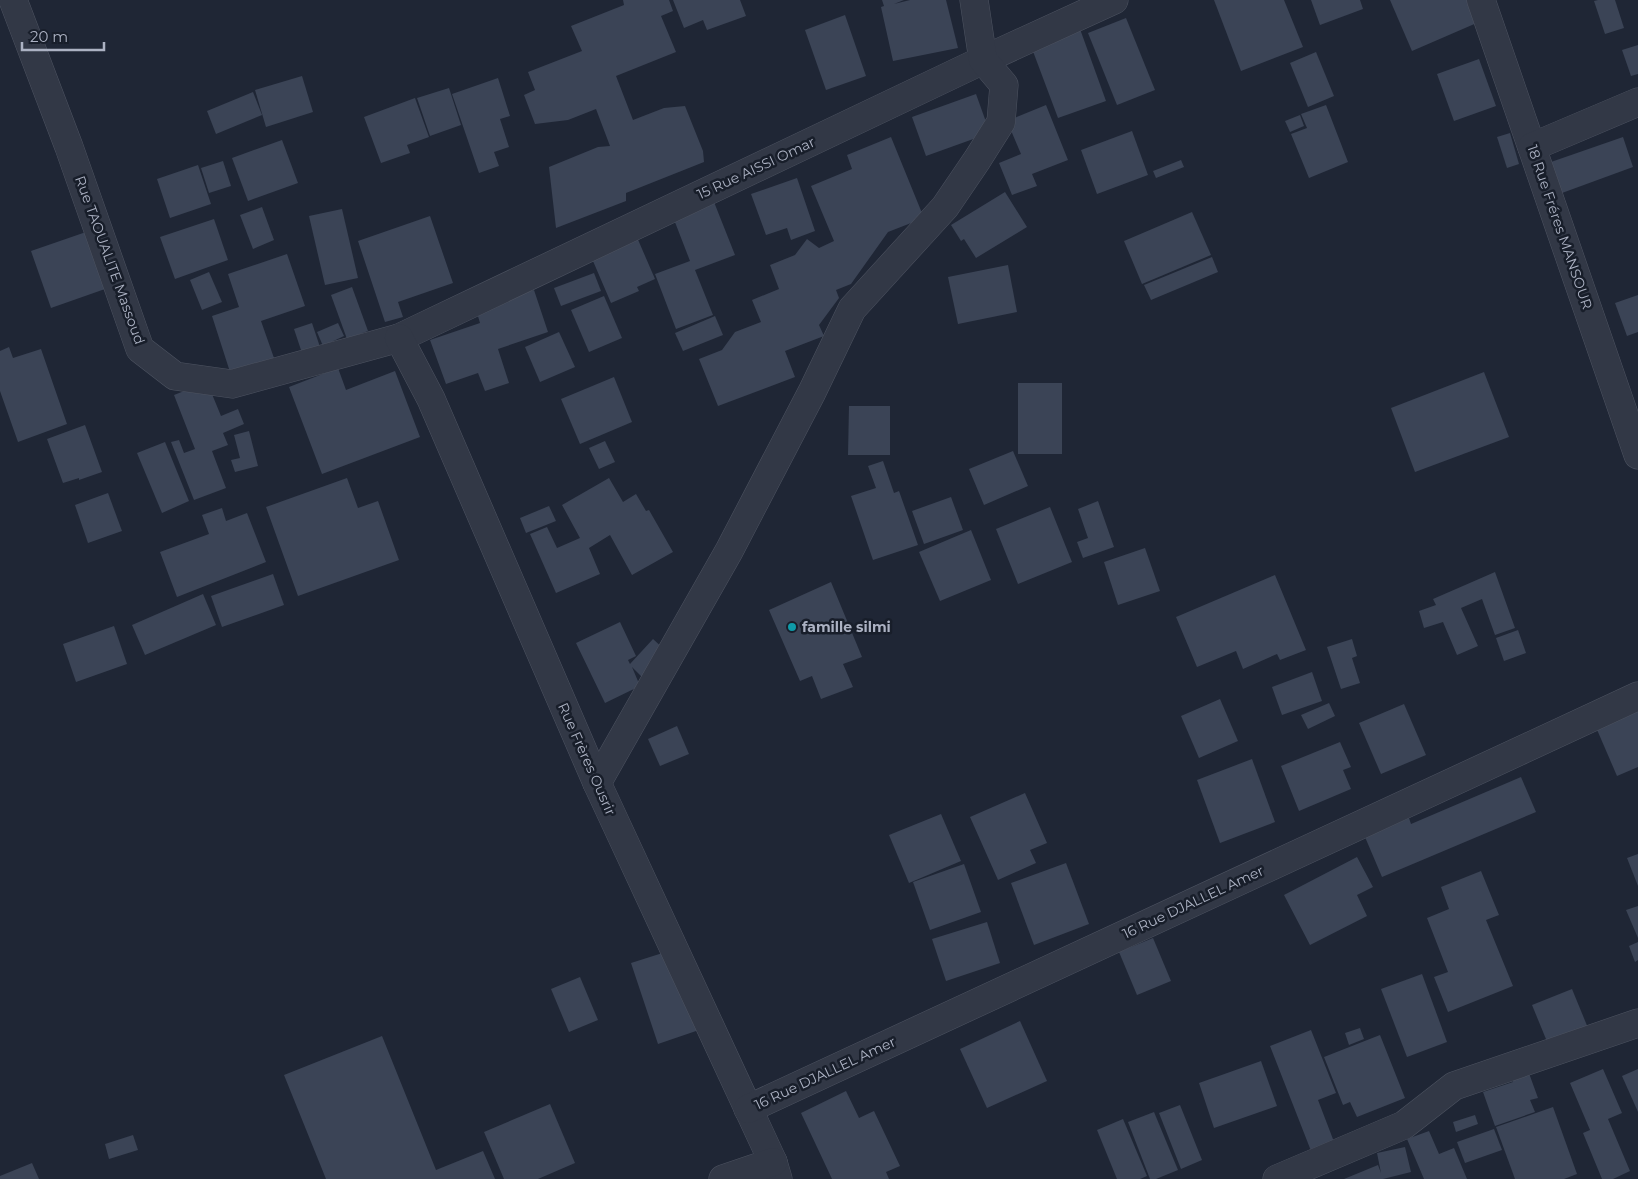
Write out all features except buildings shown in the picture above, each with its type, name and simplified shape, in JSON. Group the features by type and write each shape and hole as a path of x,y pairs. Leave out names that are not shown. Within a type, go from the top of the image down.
{"street":[{"name":"Rue TAOUALITE Massoud","path":"13,0 70,147 140,348 174,376 232,384 399,338"},
{"path":"597,783 729,551 812,392 852,309 945,207 1001,122 1004,85 983,60 974,0"},
{"name":"15 Rue AISSI Omar","path":"399,338 983,60 1114,0"},
{"name":"18 Rue Fréres MANSOUR","path":"1481,0 1636,440"},
{"path":"1532,147 1638,102"},
{"name":"Rue Frères Ousrir","path":"399,338 431,399 597,783 776,1170"},
{"name":"16 Rue DJALLEL Amer","path":"748,1109 1638,696"},
{"path":"1277,1179 1404,1125 1454,1086 1638,1023"},
{"path":"723,1179 776,1170"}],"place":[{"name":"famille silmi","path":"792,627"}]}
